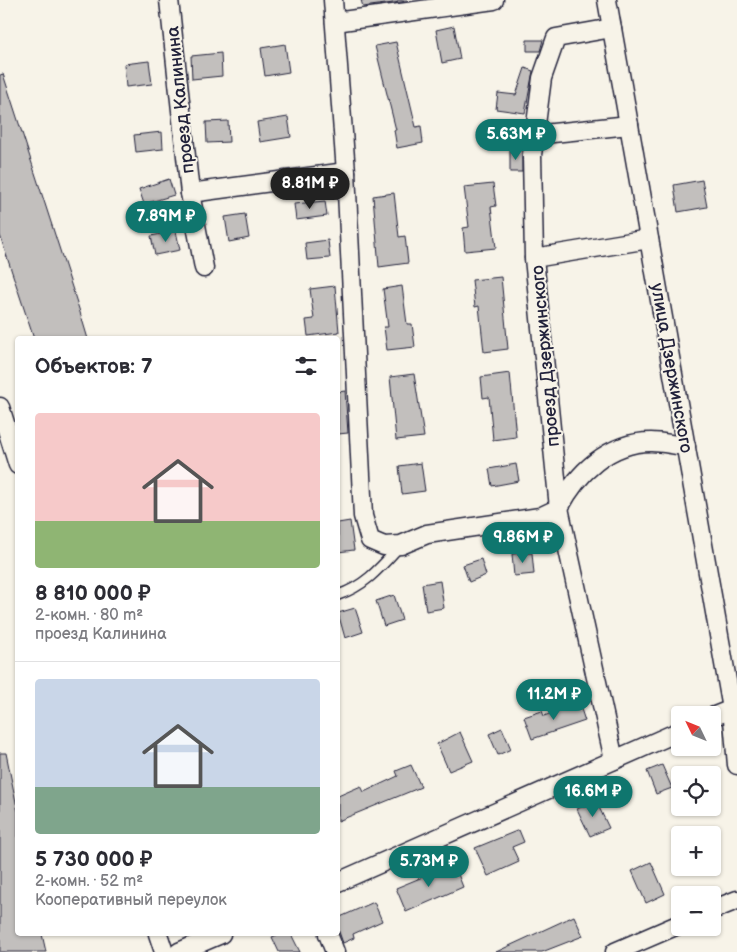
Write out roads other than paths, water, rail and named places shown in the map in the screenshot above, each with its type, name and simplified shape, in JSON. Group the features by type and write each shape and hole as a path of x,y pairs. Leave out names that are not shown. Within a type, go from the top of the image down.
{"street":[{"name":"проезд Калинина","path":"169,0 190,193 346,172"},
{"path":"333,0 346,172 363,516 370,540 384,546 401,545 427,534 540,517 558,508 567,491 601,457 625,446 651,442 686,446"},
{"path":"335,22 494,0"},
{"name":"улица Дзержинского","path":"607,0 732,709 737,765"},
{"path":"534,258 532,155 542,78 556,38 612,28"},
{"path":"534,135 629,126"},
{"path":"190,193 204,268"},
{"name":"проезд Дзержинского","path":"614,760 558,508 534,258 649,239"},
{"path":"0,407 15,455"},
{"path":"721,713 732,709"},
{"path":"340,881 671,735"},
{"path":"721,906 737,900"},
{"path":"615,952 671,928"},
{"path":"159,936 164,952"},
{"path":"179,952 216,936"},
{"path":"329,936 335,952"}],"lane":[{"path":"340,595 371,578 401,545"}]}
